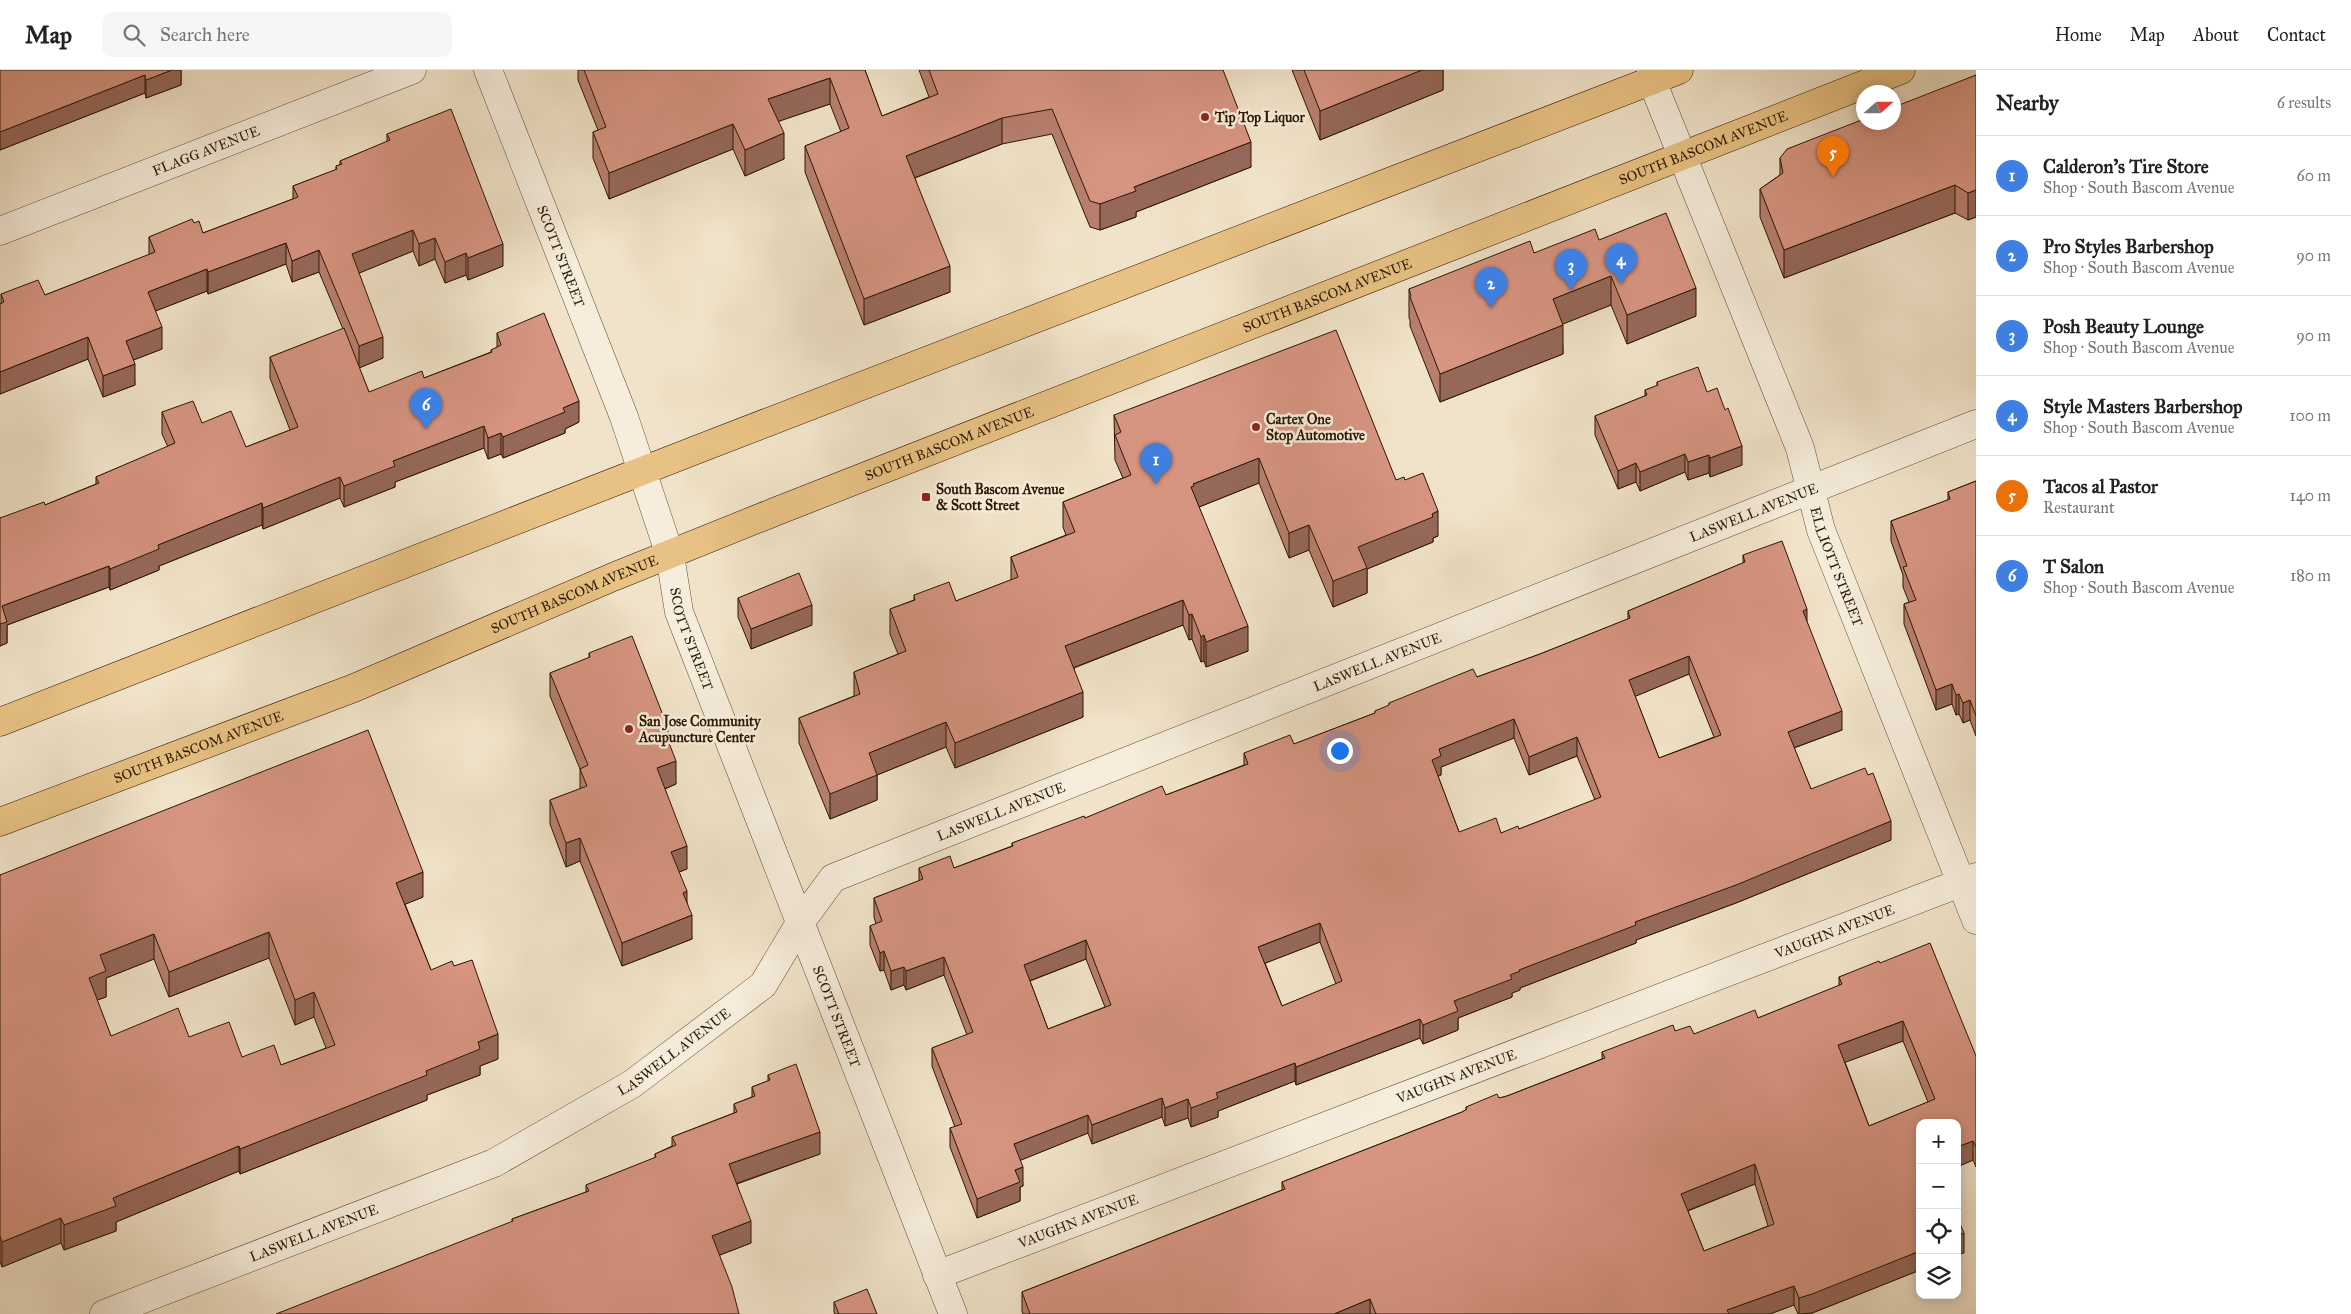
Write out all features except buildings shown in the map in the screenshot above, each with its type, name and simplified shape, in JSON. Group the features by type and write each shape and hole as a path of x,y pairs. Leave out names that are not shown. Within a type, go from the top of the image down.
{"main road":[{"path":"0,722 1652,75 1679,70"},
{"name":"SOUTH BASCOM AVENUE","path":"0,822 354,688 670,555 949,443 1901,70"}],"street":[{"name":"FLAGG AVENUE","path":"0,231 412,70"},
{"name":"SCOTT STREET","path":"488,70 624,417 640,472 670,555 679,612 953,1314"},
{"name":"ELLIOTT STREET","path":"1652,75 1800,448 1821,530 1969,880 1976,920"},
{"name":"LASWELL AVENUE","path":"104,1314 494,1163 632,1084 763,985 800,923 833,878 1810,488 1976,424"},
{"name":"VAUGHN AVENUE","path":"937,1275 1969,880"}],"place":[{"name":"Tip Top Liquor","path":"1205,117"},
{"name":"Tacos al Pastor","path":"1833,177"},
{"name":"Style Masters Barbershop","path":"1621,284"},
{"name":"Posh Beauty Lounge","path":"1571,290"},
{"name":"Pro Styles Barbershop","path":"1491,308"},
{"name":"Cartex One Stop Automotive","path":"1256,427"},
{"name":"T Salon","path":"426,429"},
{"name":"Calderon's Tire Store","path":"1156,484"},
{"name":"South Bascom Avenue & Scott Street","path":"926,497"},
{"name":"San Jose Community Acupuncture Center","path":"629,729"}]}
